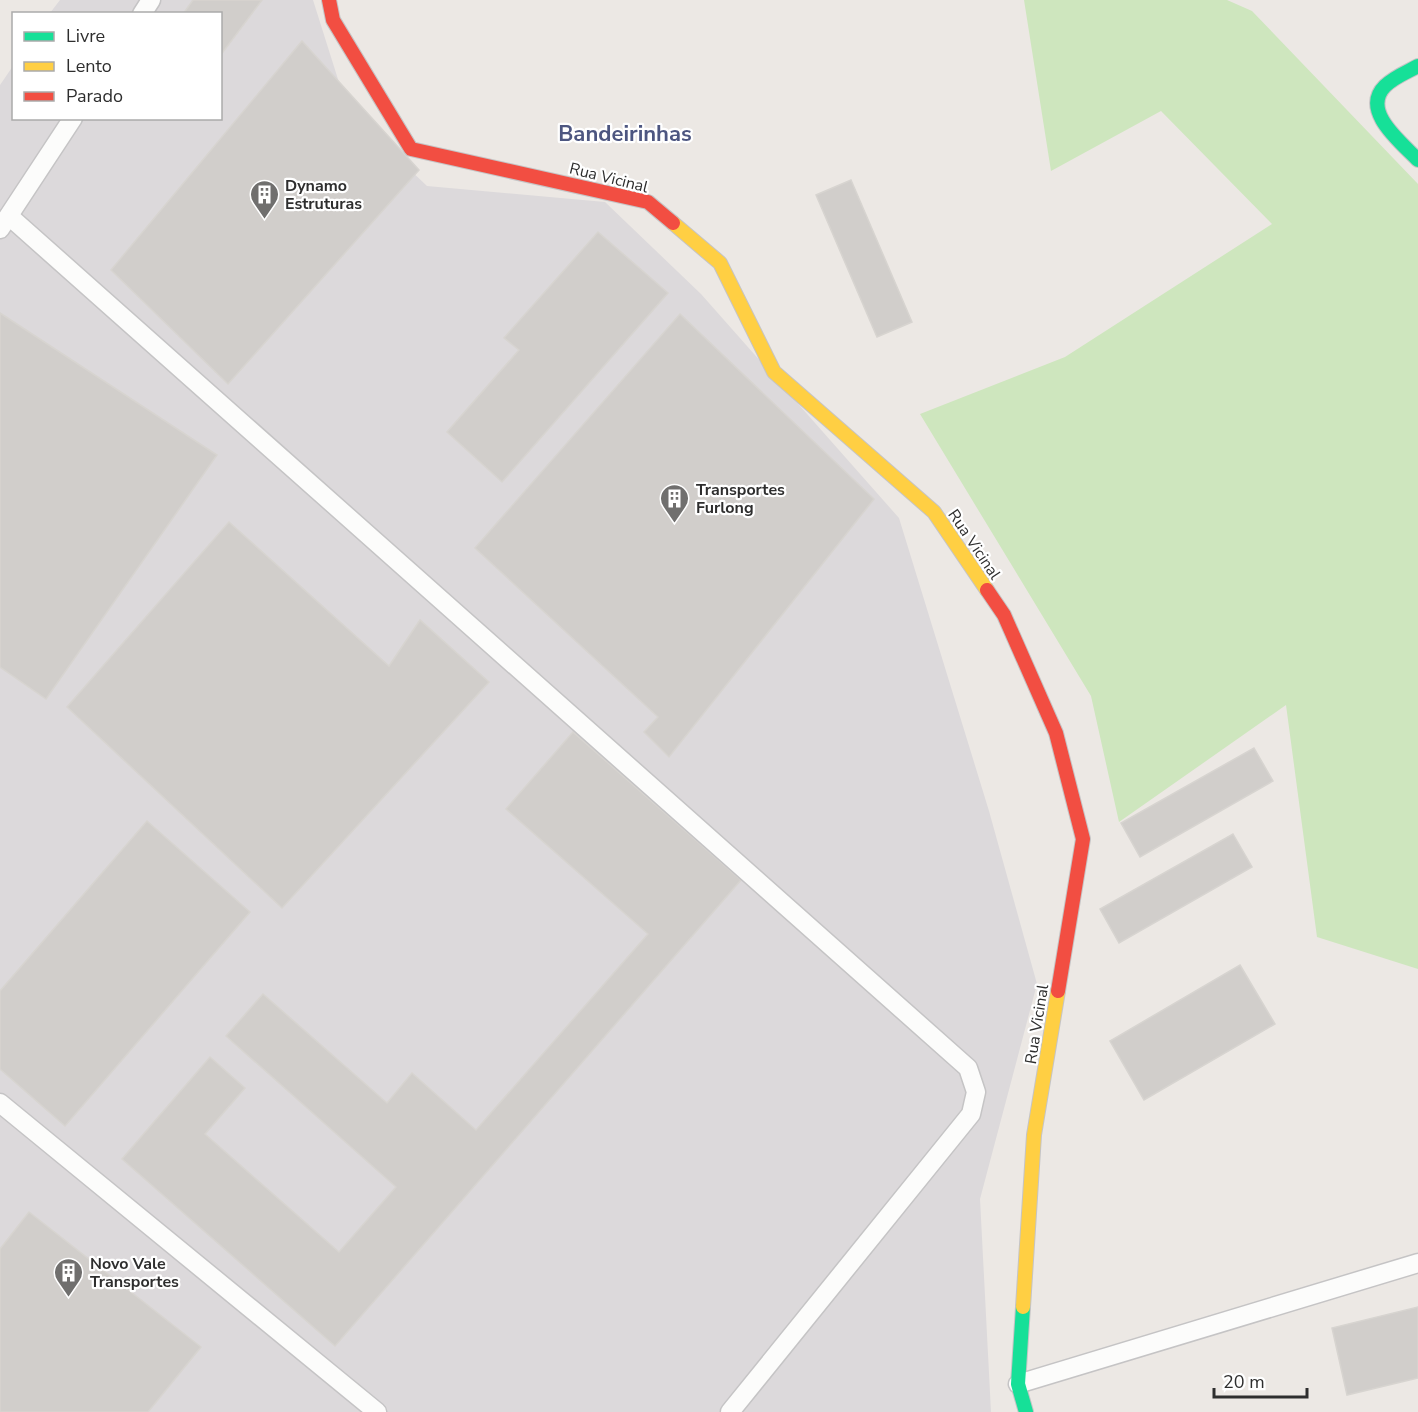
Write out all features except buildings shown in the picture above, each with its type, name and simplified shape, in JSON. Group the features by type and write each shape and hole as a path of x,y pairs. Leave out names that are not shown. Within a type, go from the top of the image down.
{"street":[{"name":"Rua Vicinal","path":"329,0 333,20 411,149 648,202 720,263 774,372 934,512 1004,615 1056,733 1083,839 1034,1135 1018,1384 1026,1412"},
{"path":"1418,66 1383,88 1377,103 1380,119 1418,160"}],"lane":[{"path":"72,120 5,223 968,1068 976,1092 971,1114 730,1412"},
{"path":"0,1103 377,1412"},
{"path":"1018,1384 1418,1263"}],"shaded area":[{"path":"60,0 313,0 348,111 427,186 605,202 701,294 899,518 989,811 1037,984 980,1199 991,1412 0,1412 0,85 12,67 12,120 222,120 222,12 51,12"}],"green space":[{"path":"1024,0 1227,0 1252,11 1418,184 1418,969 1317,937 1286,705 1119,822 1091,696 920,414 1065,357 1272,224 1161,111 1051,171"}],"traffic: fast":[{"path":"1418,66 1396,77 1385,86 1379,96 1377,106 1386,126 1418,160"},
{"path":"1023,1307 1018,1384 1026,1412"}],"traffic: slow":[{"path":"673,223 720,263 774,372 934,512 987,590"},
{"path":"1023,1307 1034,1135 1058,991"}],"traffic: jam":[{"path":"329,0 333,20 411,149 648,202 673,223"},
{"path":"987,590 1004,615 1056,733 1083,839 1058,991"}],"place":[{"name":"Dynamo Estruturas","path":"264,220"},
{"name":"Transportes Furlong","path":"675,524"},
{"name":"Novo Vale Transportes","path":"69,1298"}],"district":[{"name":"Bandeirinhas","path":"625,133"}]}
